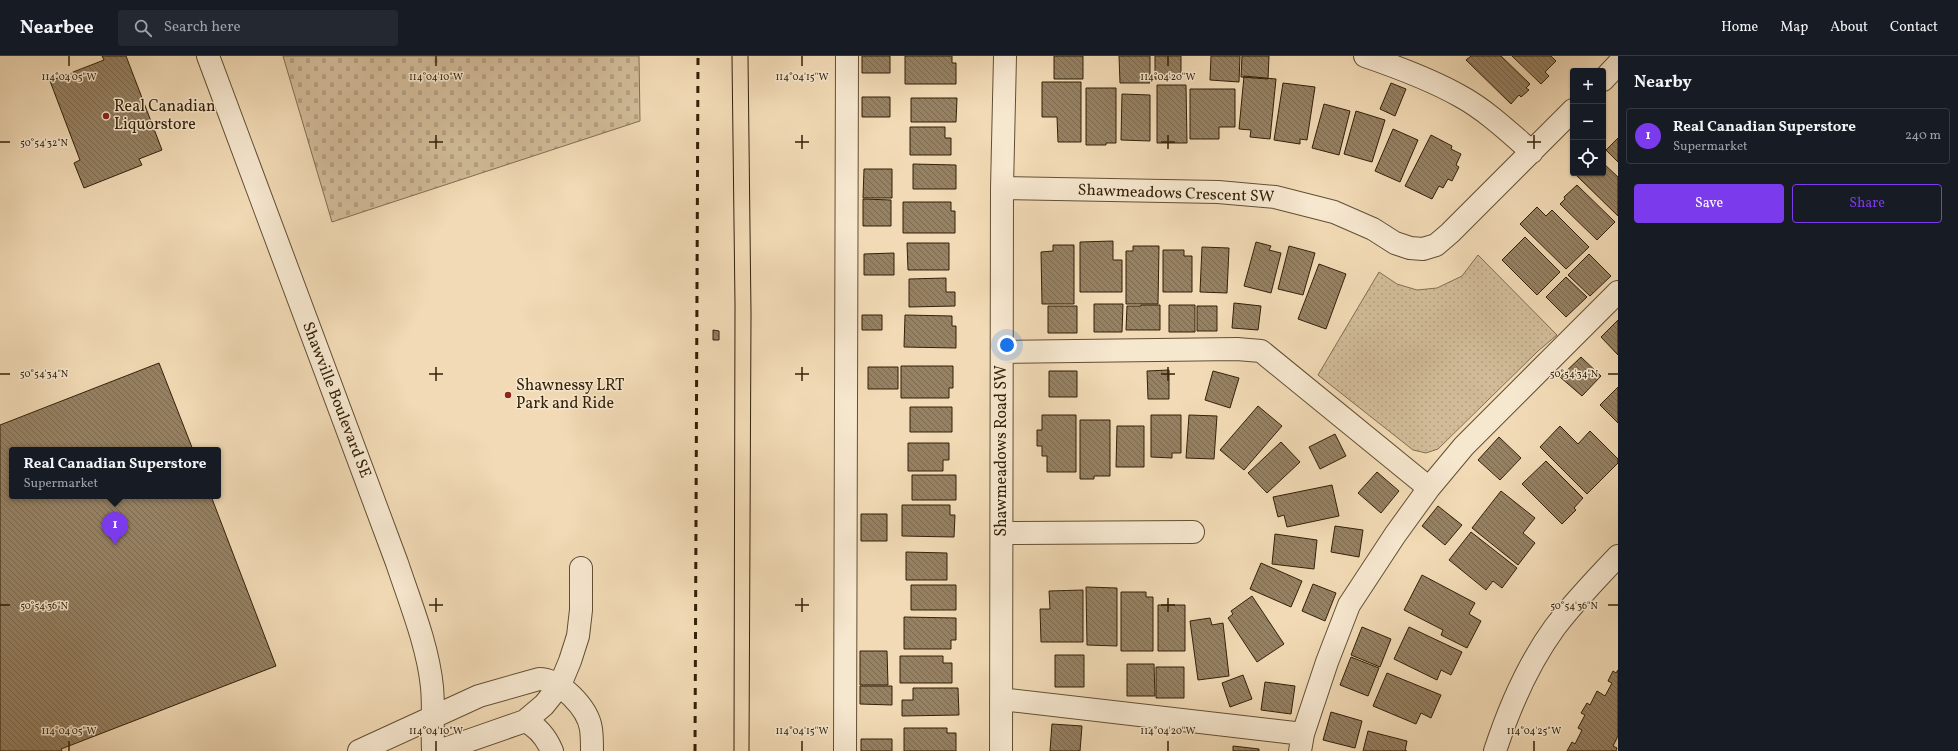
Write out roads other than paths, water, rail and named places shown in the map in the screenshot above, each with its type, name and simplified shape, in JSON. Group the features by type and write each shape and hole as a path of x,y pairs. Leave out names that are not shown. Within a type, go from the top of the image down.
{"street":[{"name":"Shawville Boulevard SE","path":"208,56 397,563 427,662 432,687 433,751"},
{"path":"845,751 847,56"},
{"name":"Shawmeadows Road SW","path":"1001,751 1002,188 1005,56"},
{"path":"1365,56 1399,61 1461,96 1500,124 1532,152"},
{"path":"1606,77 1618,64"},
{"name":"Shawmeadows Crescent SW","path":"1002,188 1218,192 1275,197 1334,212 1373,229 1396,243 1410,248 1423,249 1436,244 1450,233 1570,113"},
{"path":"1001,699 1302,742 1327,662 1349,605 1395,535 1429,488 1464,446 1618,292"},
{"path":"1002,352 1237,349 1260,351 1429,488"},
{"path":"1002,533 1193,532"},
{"path":"1495,751 1505,721 1531,667 1555,628 1589,587 1618,556"},
{"path":"439,751 525,721 544,705 560,685 578,636 581,610 581,568"},
{"path":"359,751 479,696 531,680 547,679 560,685 576,701 588,720 591,728 592,751"},
{"path":"525,721 533,725 541,733 552,751"}],"tram line":[{"path":"732,56 735,305 734,751"},
{"path":"748,56 751,314 749,751"}],"railway":[{"path":"695,751 698,56"}],"place":[{"name":"Real Canadian Liquorstore","path":"106,116"},
{"name":"Shawnessy LRT Park and Ride","path":"508,395"},
{"name":"Real Canadian Superstore","path":"115,545"}]}
